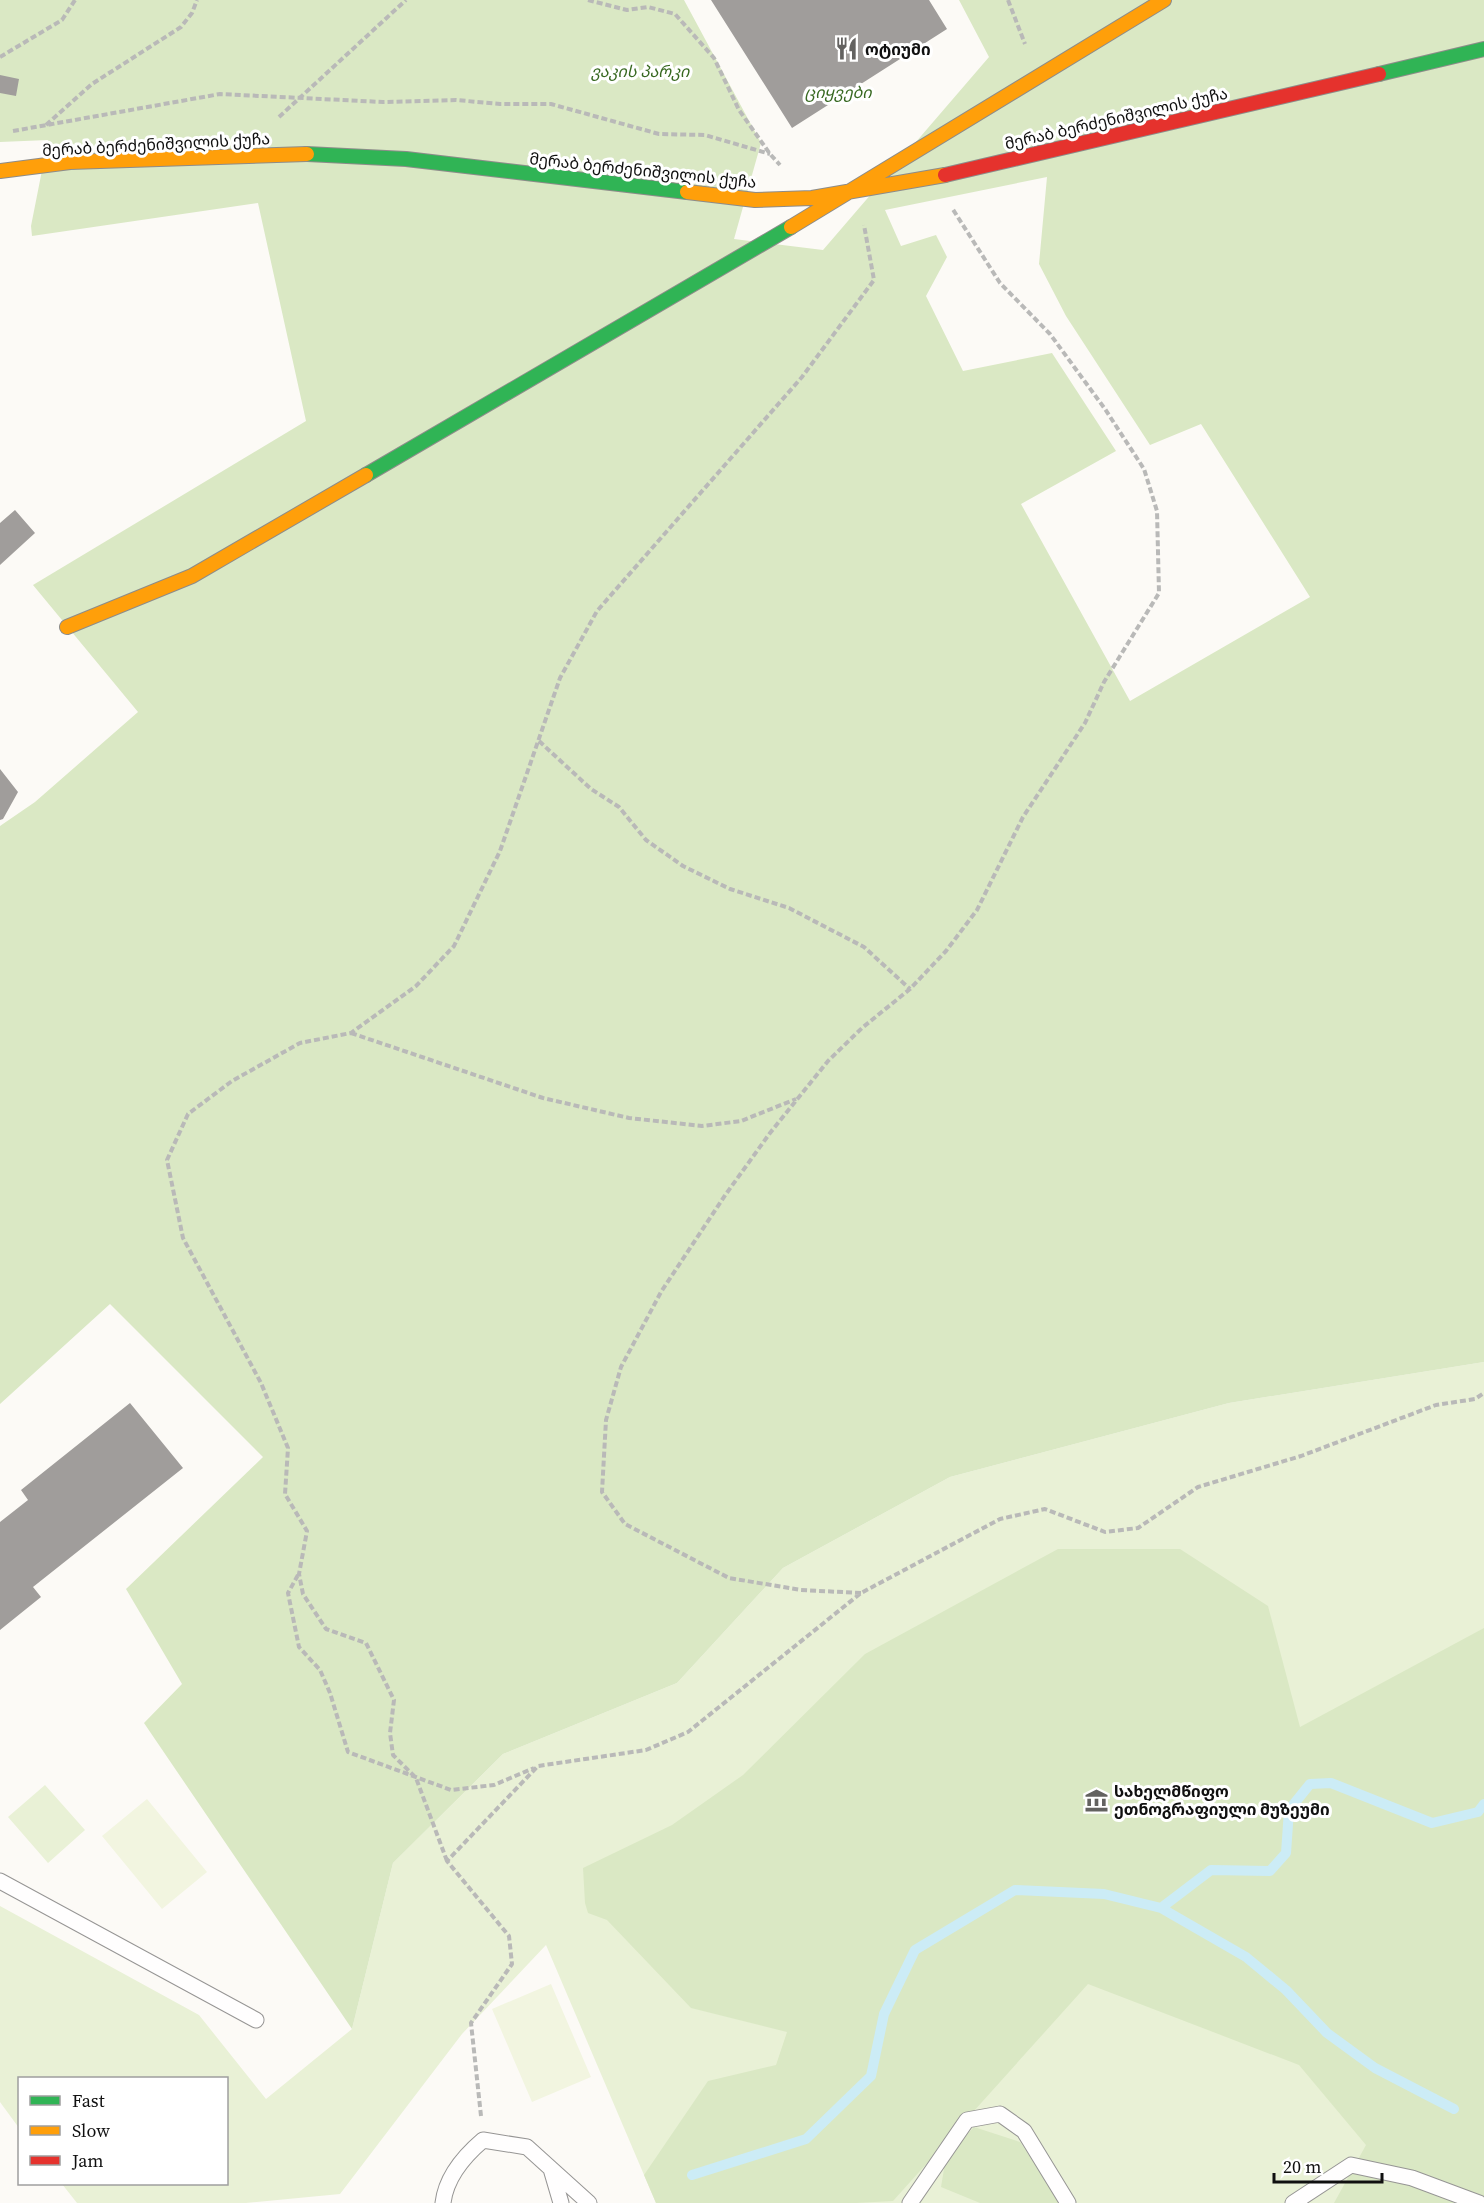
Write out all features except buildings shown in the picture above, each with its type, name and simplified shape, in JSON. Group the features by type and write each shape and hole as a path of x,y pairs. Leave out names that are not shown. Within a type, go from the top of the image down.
{"street":[{"path":"67,627 192,576 857,188 1164,0"},
{"name":"მერაბ ბერძენიშვილის ქუჩა","path":"0,171 69,162 297,153 406,159 755,200 812,198 857,188 932,178 1484,49"}],"lane":[{"path":"0,1881 256,2020"},
{"path":"910,2203 967,2120 1000,2114 1024,2131 1068,2203"},
{"path":"443,2203 445,2187 467,2154 483,2140 526,2147 589,2203"},
{"path":"1293,2203 1351,2165 1412,2178 1482,2203"},
{"path":"550,2168 561,2203"}],"path":[{"path":"0,57 62,20 75,0"},
{"path":"45,125 92,84 181,27 192,13 197,0"},
{"path":"275,122 406,0"},
{"path":"588,0 627,10 648,7 675,14 714,58 739,110 770,154 812,198"},
{"path":"1008,0 1037,76"},
{"path":"11,131 220,94 383,102 456,100 500,104 551,104 659,134 705,135 770,154"},
{"path":"861,1593 801,1590 729,1578 625,1524 602,1491 606,1420 621,1367 667,1282 745,1167 828,1061 862,1028 910,989 946,951 977,910 1023,817 1085,723 1104,682 1159,593 1157,511 1144,469 1105,409 1050,334 1000,283 932,178"},
{"path":"857,188 874,280 802,377 597,611 560,678 500,851 454,946 416,986 351,1033 300,1043 232,1081 188,1114 167,1160 183,1238 261,1383 288,1448 285,1494 307,1531 299,1574 288,1593 299,1647 320,1670 330,1693 348,1752 451,1790 494,1785 538,1766 646,1750 688,1732 861,1593 1000,1519 1045,1509 1105,1532 1138,1528 1197,1487 1301,1456 1436,1406 1475,1399 1484,1392"},
{"path":"539,741 591,789 619,807 646,840 683,866 730,889 789,908 847,938 864,948 910,989"},
{"path":"351,1033 543,1098 629,1118 702,1126 741,1121 797,1099"},
{"path":"299,1574 303,1594 326,1629 366,1643 394,1700 390,1733 393,1755 416,1778 447,1862 509,1936 512,1964 471,2023 483,2140"},
{"path":"447,1862 538,1766"}],"green space":[{"name":"ვაკის პარკი","path":"0,0 684,0 761,143 734,239 823,250 989,57 959,0 1484,0 1484,1362 1229,1403 950,1477 783,1568 677,1683 503,1754 393,1863 352,2029 144,1723 182,1684 126,1589 263,1457 110,1304 0,1404 0,826 35,802 138,712 33,585 306,421 258,203 32,236 31,226 48,140 0,142","holes":["1047,177 1039,264 1066,316 1150,445 1201,424 1310,597 1130,701 1021,504 1116,451 1052,353 963,371 926,296 947,257 936,235 901,246 885,210"]},
{"name":"სახელმწიფო ეთნოგრაფიული მუზეუმი","path":"1484,1362 1484,2203 656,2203 546,1945 462,2034 340,2194 246,2203 77,2203 63,2185 228,2185 228,2077 18,2077 18,2127 0,2102 0,1906 199,2015 266,2099 352,2029 393,1863 503,1754 677,1683 783,1568 950,1477 1229,1403"},
{"name":"სახელმწიფო ეთნოგრაფიული მუზეუმი","path":"1058,1549 1180,1549 1268,1606 1300,1727 1484,1628 1484,2203 1334,2203 1366,2145 1299,2065 1088,1984 893,2201 656,2203 644,2175 708,2081 776,2065 787,2032 691,2008 607,1920 588,1913 585,1903 583,1868 672,1825 743,1775 865,1654"},
{"path":"45,1785 85,1830 48,1863 8,1817"},
{"path":"147,1799 207,1872 162,1909 102,1836"},
{"path":"551,1984 591,2077 532,2102 492,2009"},
{"path":"974,2127 1020,2142 1061,2203 980,2203 941,2187 946,2157"}],"waterway":[{"path":"692,2175 806,2139 871,2076 884,2014 915,1950 1015,1890 1104,1894 1161,1908 1211,1870 1270,1871 1286,1853 1289,1810 1310,1784 1331,1783 1432,1823 1478,1812 1484,1804"},
{"path":"1161,1908 1246,1957 1286,1990 1327,2033 1375,2068 1454,2109"}],"traffic: fast":[{"path":"1379,74 1484,49"},
{"path":"307,154 406,159 687,192"},
{"path":"366,475 791,227"}],"traffic: slow":[{"path":"791,227 1164,0"},
{"path":"0,171 70,162 307,154"},
{"path":"687,192 755,200 812,198 945,175"},
{"path":"67,627 192,576 366,475"}],"traffic: jam":[{"path":"945,175 1379,74"}],"place":[{"name":"ოტიუმი","path":"847,49"},
{"name":"სახელმწიფო ეთნოგრაფიული მუზეუმი","path":"1096,1800"}],"park label":[{"name":"ციყვები","path":"838,92"}]}
